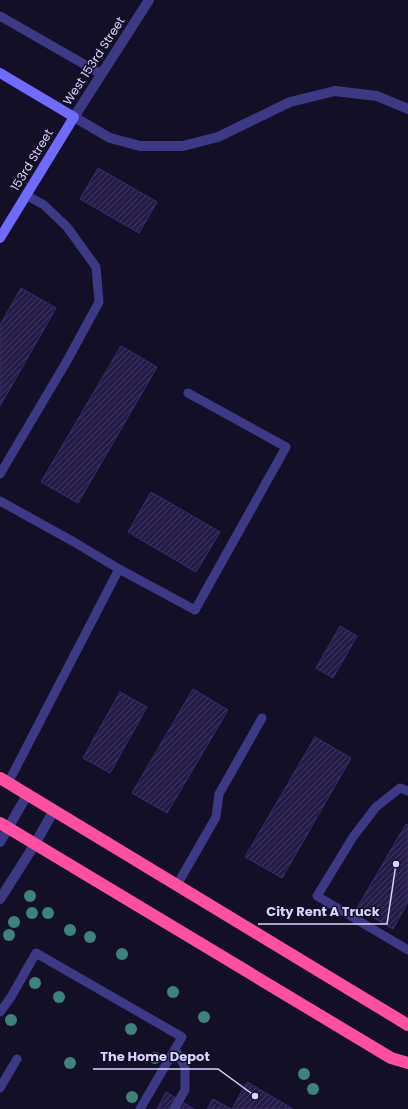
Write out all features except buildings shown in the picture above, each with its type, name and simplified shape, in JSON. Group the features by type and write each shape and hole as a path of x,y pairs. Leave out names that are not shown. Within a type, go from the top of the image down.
{"highway":[{"path":"4,781 408,1025"},
{"path":"4,826 391,1058 408,1063"}],"street":[{"name":"West 153rd Street","path":"74,116 150,0"},
{"path":"0,73 110,138 140,146 183,146 218,137 290,102 335,91 377,96 408,109"},
{"name":"153rd Street","path":"0,238 74,116"},
{"path":"0,842 4,826 27,795"},
{"path":"0,899 54,810"}],"lane":[{"path":"0,16 101,74"},
{"path":"0,474 68,359 99,302 96,267 67,227 44,204 26,195"},
{"path":"0,501 119,569 195,610 286,447 188,394"},
{"path":"4,781 119,569"},
{"path":"177,885 216,817 220,794 262,718"},
{"path":"408,791 400,788 376,806 353,837 317,896 408,950"},
{"path":"0,1012 11,997 36,953 182,1037 140,1109"},
{"path":"174,1109 185,1090 185,1067 175,1049"},
{"path":"0,1088 17,1059"}],"place":[{"name":"City Rent A Truck","path":"396,864"},
{"name":"The Home Depot","path":"255,1096"}]}
